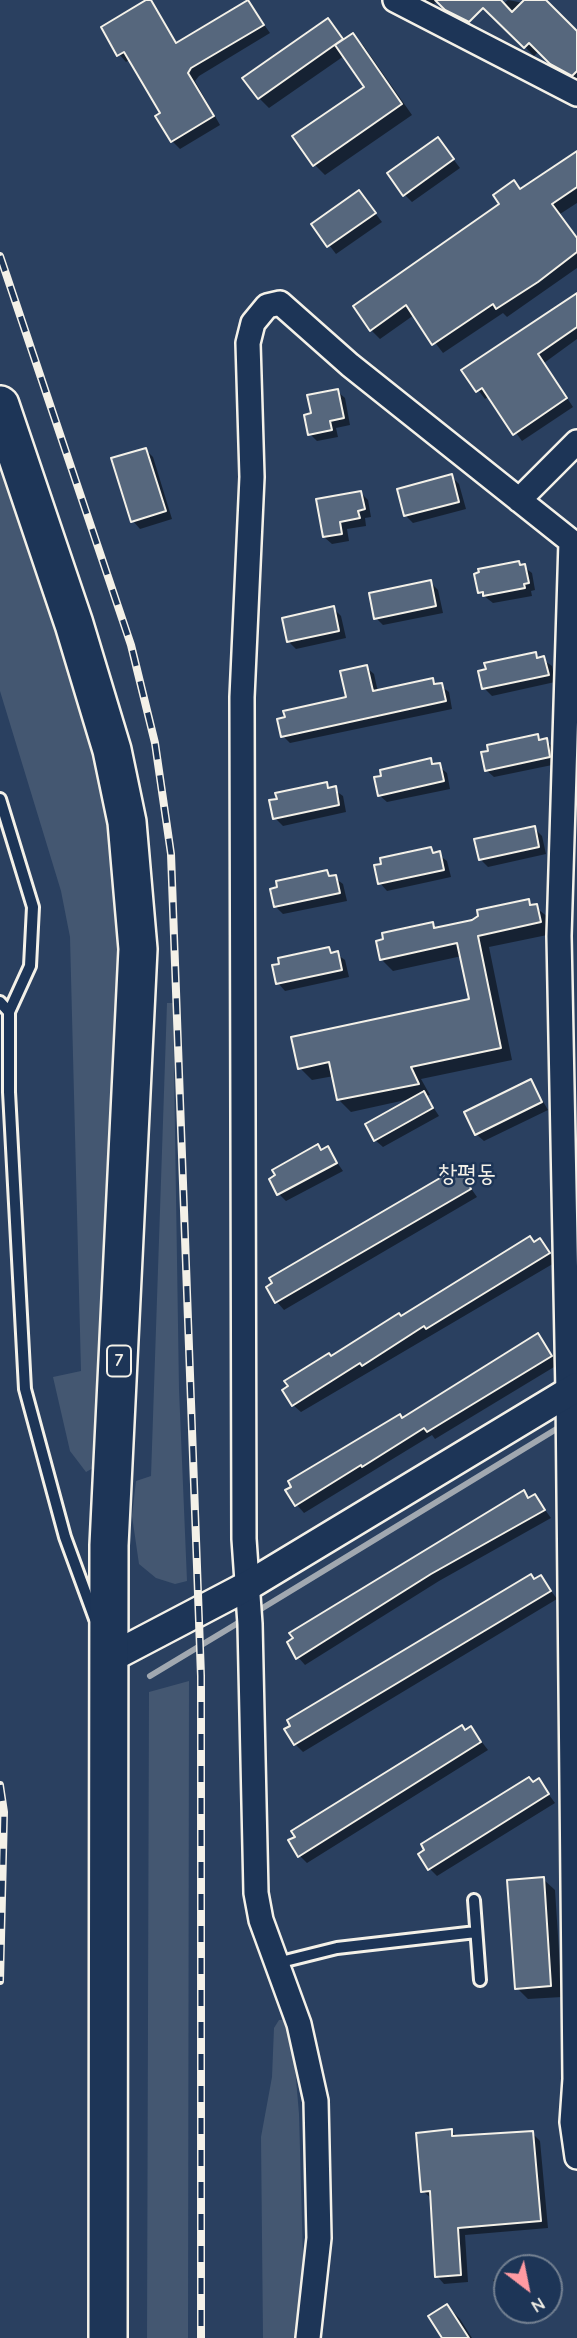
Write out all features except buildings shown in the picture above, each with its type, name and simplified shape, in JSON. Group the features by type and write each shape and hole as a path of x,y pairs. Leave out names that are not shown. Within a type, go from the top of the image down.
{"highway":[{"name":"7","path":"0,405 74,624 112,750 127,822 135,894 138,949 109,1545 108,2338"}],"street":[{"path":"395,0 577,94"},
{"path":"308,2338 319,2238 316,2101 299,2024 261,1920 256,1893 249,1606 244,1539 242,697 252,477 248,343 253,323 267,306 281,303 351,365 574,543 559,936 573,1601 575,2079 572,2122 577,2157"},
{"path":"519,500 577,442"},
{"path":"110,1658 249,1606 570,1408"}],"lane":[{"path":"0,799 33,907 30,966 9,1012 9,1092 25,1389 65,1537 110,1658"},
{"path":"0,1002 9,1012"},
{"path":"474,1900 480,1980"},
{"path":"277,1963 337,1948 476,1932"}],"shaded area":[{"path":"0,454 84,705 101,777 119,885 124,947 95,1467 86,1472 70,1451 53,1377 81,1371 70,937 61,891 0,691"},
{"path":"167,1003 173,1003 179,1389 187,1581 175,1584 156,1578 139,1564 132,1516 136,1481 151,1476"},
{"path":"189,1681 188,2338 147,2338 149,1692"},
{"path":"279,2020 291,2020 299,2114 303,2258 298,2338 263,2338 261,2137 272,2077 274,2028"}],"waterway":[{"path":"256,1612 563,1425"},
{"path":"150,1676 243,1620"}],"railway":[{"path":"0,256 131,645 155,743 171,854 201,1676 201,2338"},
{"path":"0,1785 4,1812 0,1981"}],"district":[{"name":"창평동","path":"467,1174"}]}
